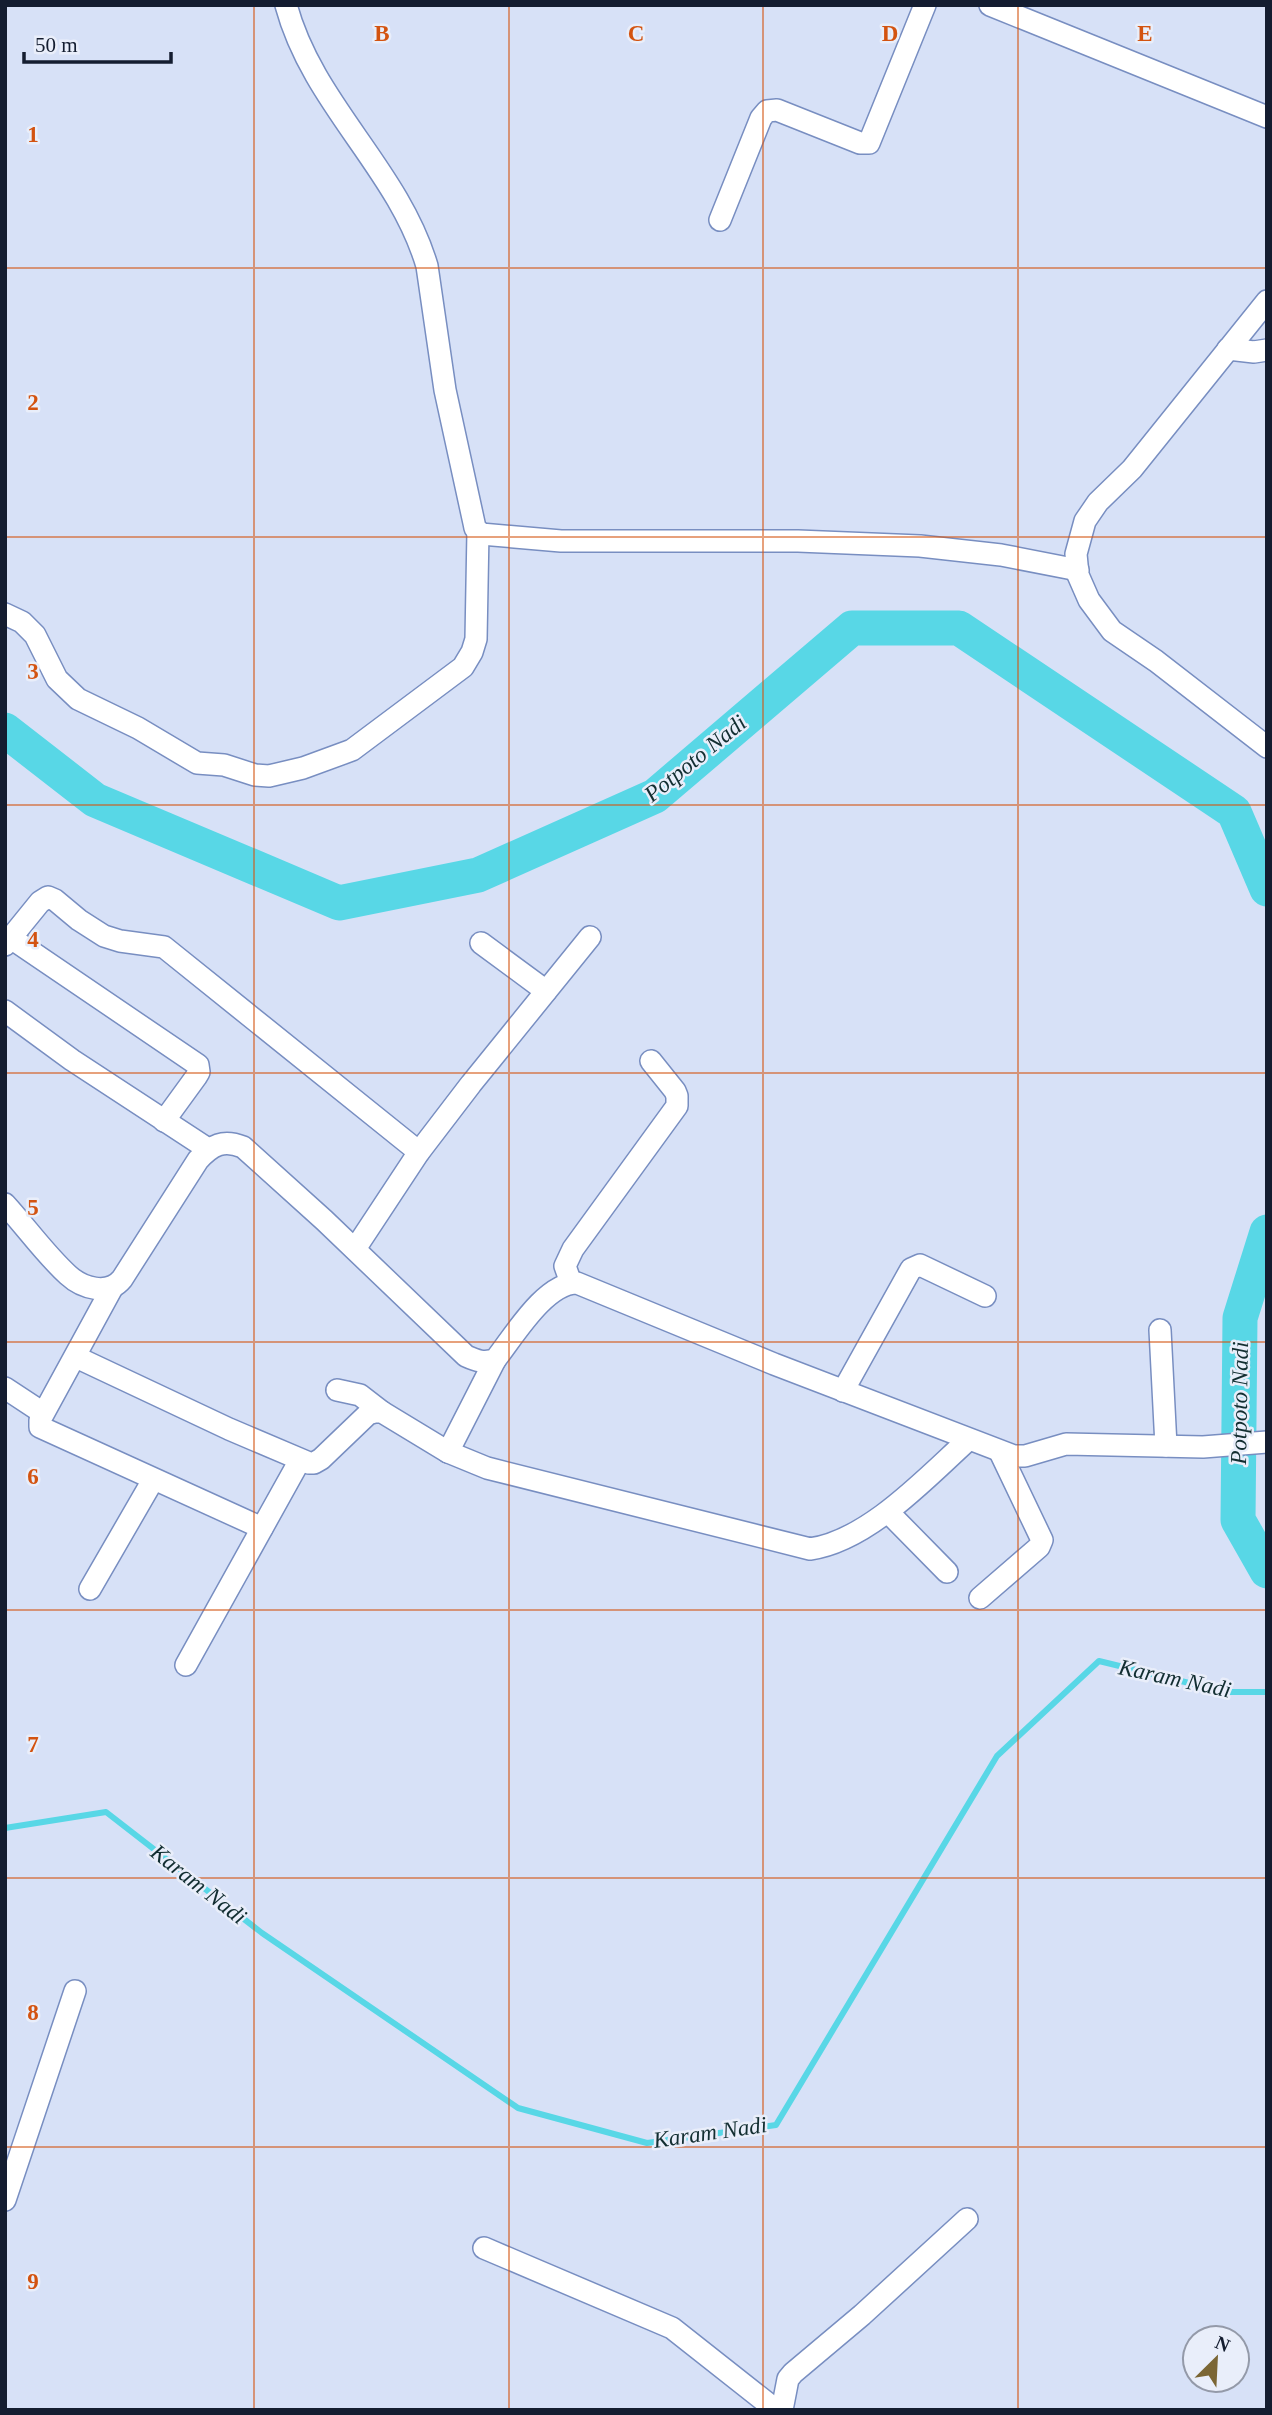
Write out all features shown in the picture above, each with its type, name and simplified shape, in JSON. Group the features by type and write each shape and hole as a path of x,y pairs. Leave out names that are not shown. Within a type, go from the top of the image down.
{"street":[{"path":"5,614 22,622 35,635 57,679 78,699 138,728 197,763 224,765 254,775 269,776 316,765 352,750 463,667 475,646 481,534 471,513 446,390 427,265 398,198 318,84 292,27 286,5"},
{"path":"720,220 761,118 767,111 777,110 864,144 869,143 925,5"},
{"path":"990,5 1267,117"},
{"path":"1267,301 1132,469 1098,502 1080,532 1076,554 1078,570 1089,600 1112,631 1156,661 1267,747"},
{"path":"1228,349 1254,352 1267,350"},
{"path":"481,534 561,541 798,541 920,546 1001,555 1078,570"},
{"path":"164,1121 196,1077 199,1072 198,1065 7,942 40,902 48,897 104,936 164,947 419,1152"},
{"path":"355,1249 419,1152 590,937"},
{"path":"481,943 546,991"},
{"path":"5,1011 72,1060 208,1149"},
{"path":"571,1283 565,1266 573,1249 677,1106 675,1091 651,1061"},
{"path":"262,1528 44,1430 40,1424 43,1413 112,1288 121,1279 198,1160 208,1149 219,1143 232,1143 243,1147 355,1249 466,1356 485,1362 495,1360"},
{"path":"5,1204 68,1276 99,1289 112,1288"},
{"path":"843,1391 915,1266 920,1265 985,1296"},
{"path":"448,1452 495,1360 548,1295 571,1283 583,1283 843,1391 1019,1457 1066,1444 1203,1447 1267,1442"},
{"path":"1160,1330 1166,1446"},
{"path":"76,1357 309,1463 318,1462 368,1414 382,1412"},
{"path":"5,1388 43,1413"},
{"path":"337,1390 360,1395 382,1412 448,1452 487,1468 810,1549 824,1546 888,1512 968,1440"},
{"path":"979,1598 1039,1547 1042,1540 1000,1452"},
{"path":"186,1665 300,1460"},
{"path":"90,1589 153,1479"},
{"path":"888,1512 947,1572"},
{"path":"5,2200 75,1991"},
{"path":"782,2410 788,2379 793,2373 862,2315 967,2219"},
{"path":"484,2248 671,2328 776,2410"}],"waterway":[{"name":"Potpoto Nadi","path":"5,730 95,800 339,903 478,875 655,796 852,628 959,628 1234,812 1267,889"},
{"name":"Potpoto Nadi","path":"1267,1232 1240,1318 1238,1520 1267,1571"},
{"name":"Karam Nadi","path":"5,1828 106,1812 262,1933 518,2108 647,2143 776,2125 997,1756 1099,1661 1226,1692 1267,1692"}]}
